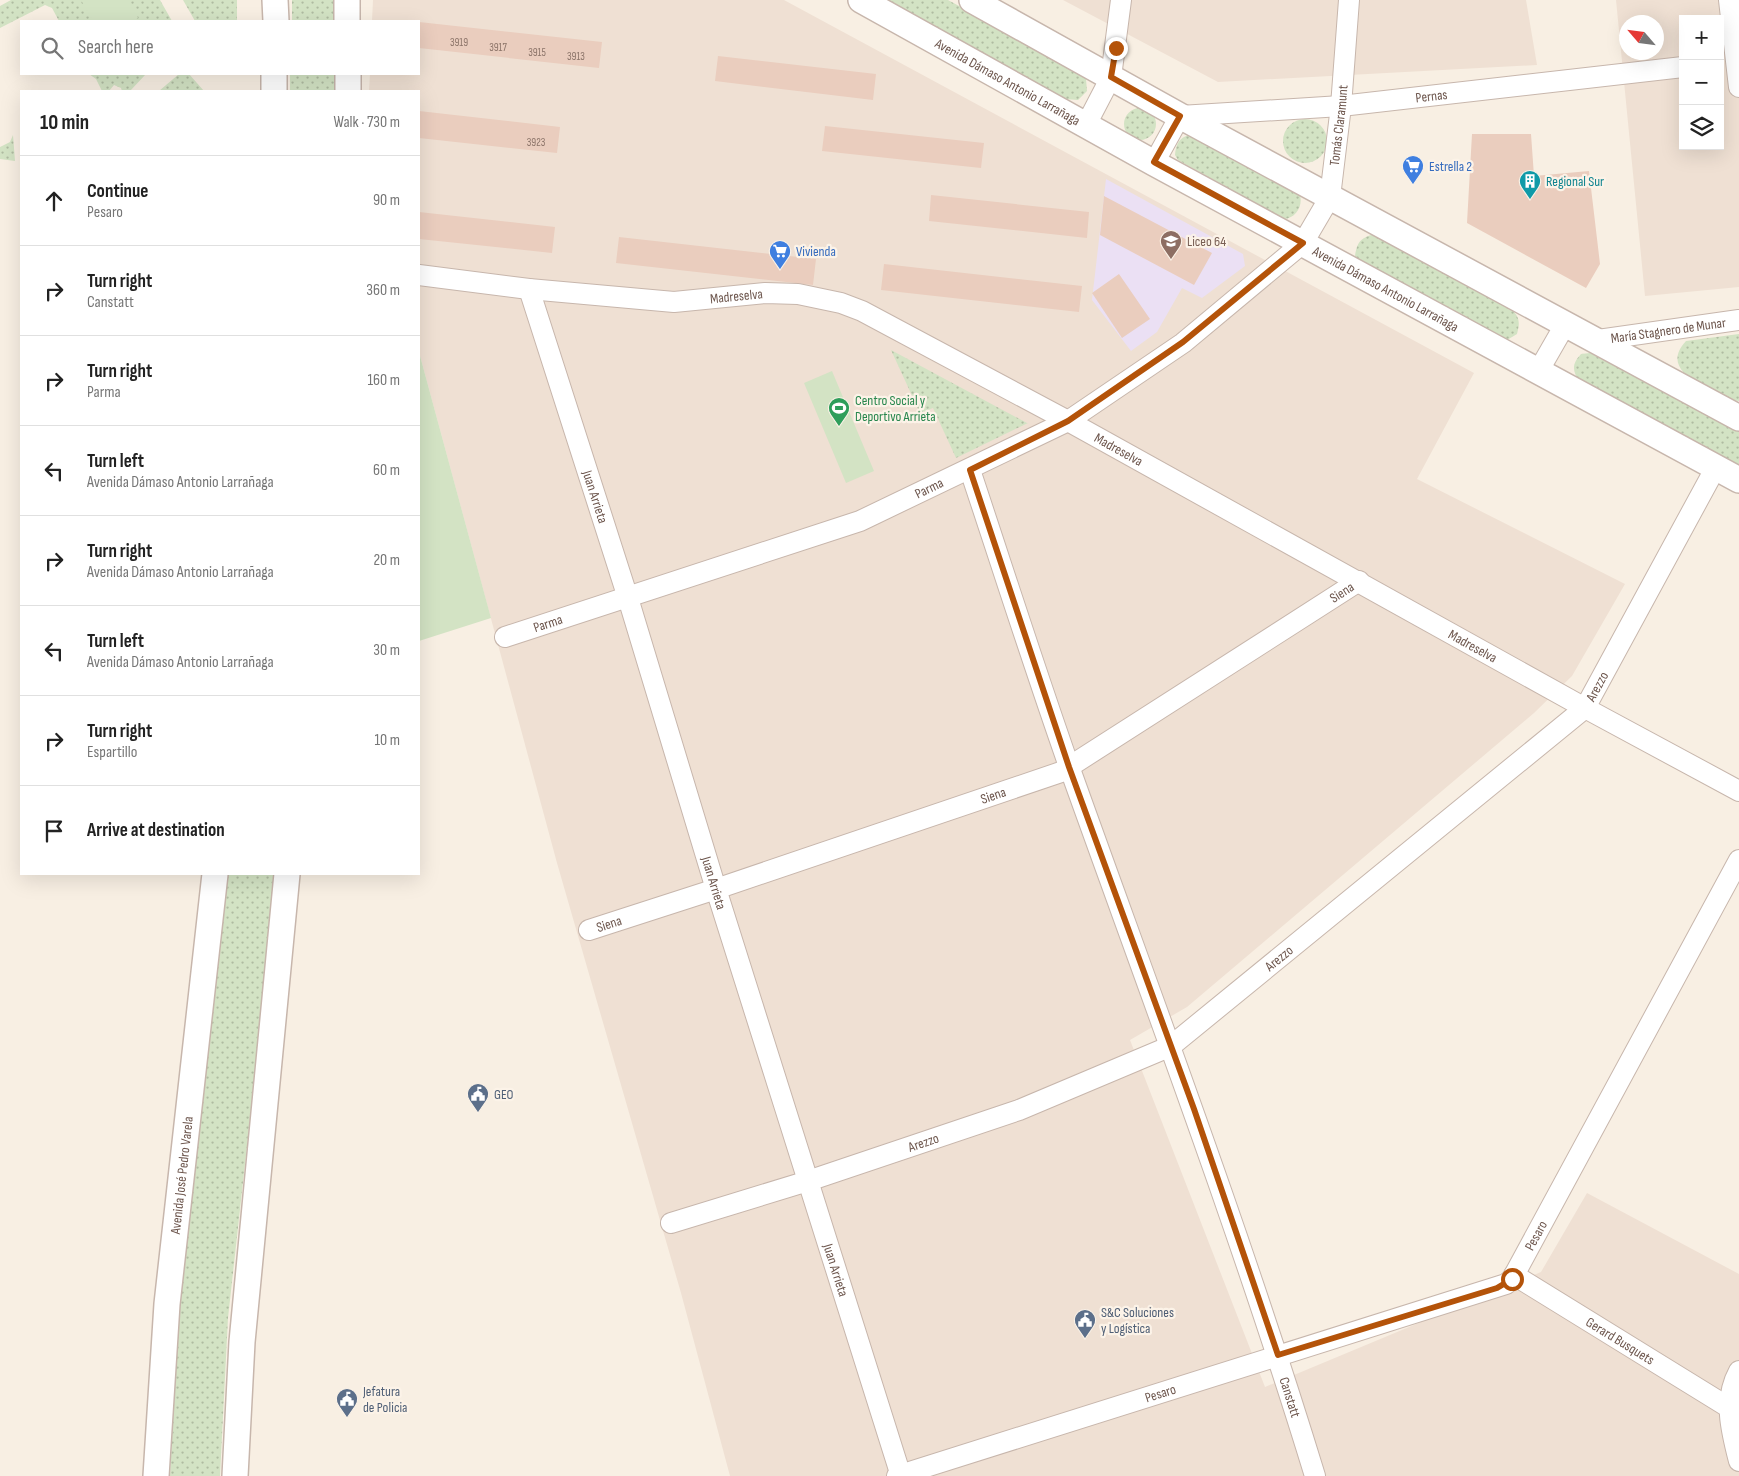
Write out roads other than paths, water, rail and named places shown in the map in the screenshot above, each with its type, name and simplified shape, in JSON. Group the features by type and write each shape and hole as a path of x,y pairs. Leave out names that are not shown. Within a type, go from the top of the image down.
{"street":[{"path":"275,0 276,20"},
{"path":"347,0 347,20"},
{"name":"Avenida Dámaso Antonio Larrañaga","path":"861,0 1086,125 1739,480"},
{"path":"972,0 1180,116 1598,340 1739,418"},
{"path":"1086,125 1111,77 1121,0"},
{"name":"Tomás Claramunt","path":"1303,243 1330,197 1341,106 1349,0"},
{"path":"1729,0 1732,61 1739,87"},
{"name":"Pernas","path":"1180,116 1341,106 1679,66"},
{"path":"274,75 274,90"},
{"path":"348,75 348,90"},
{"path":"1154,162 1180,116"},
{"name":"Parma","path":"505,637 860,521 970,470 1068,421 1183,342 1303,243"},
{"name":"Madreselva","path":"420,275 529,289 674,302 765,294 798,294 841,303 893,326 1359,581 1586,708 1739,790"},
{"name":"Juan Arrieta","path":"529,289 628,598 716,889 899,1476"},
{"name":"María Stagnero de Munar","path":"1598,340 1739,320"},
{"path":"1539,370 1566,323"},
{"name":"Arezzo","path":"671,1223 808,1181 1020,1110 1171,1046 1586,708 1716,467"},
{"name":"Canstatt","path":"970,470 1069,767 1171,1046 1278,1355 1315,1476"},
{"name":"Siena","path":"589,930 1061,772 1359,581"},
{"name":"Pesaro","path":"899,1476 1506,1284 1514,1275 1739,860"},
{"name":"Avenida José Pedro Varela","path":"156,1476 167,1304 215,875"},
{"path":"235,1476 242,1342 287,875"},
{"name":"Gerard Busquets","path":"1514,1275 1728,1406"},
{"path":"1739,1370 1734,1379 1728,1406 1739,1462"}],"place":[{"name":"Estrella 2","path":"1413,185"},
{"name":"Regional Sur","path":"1530,200"},
{"name":"Liceo 64","path":"1171,260"},
{"name":"Vivienda","path":"780,270"},
{"name":"Centro Social y Deportivo Arrieta","path":"839,427"},
{"name":"GEO","path":"478,1113"},
{"name":"S&C Soluciones y Logística","path":"1085,1339"},
{"name":"Jefatura de Policia","path":"347,1418"}]}
